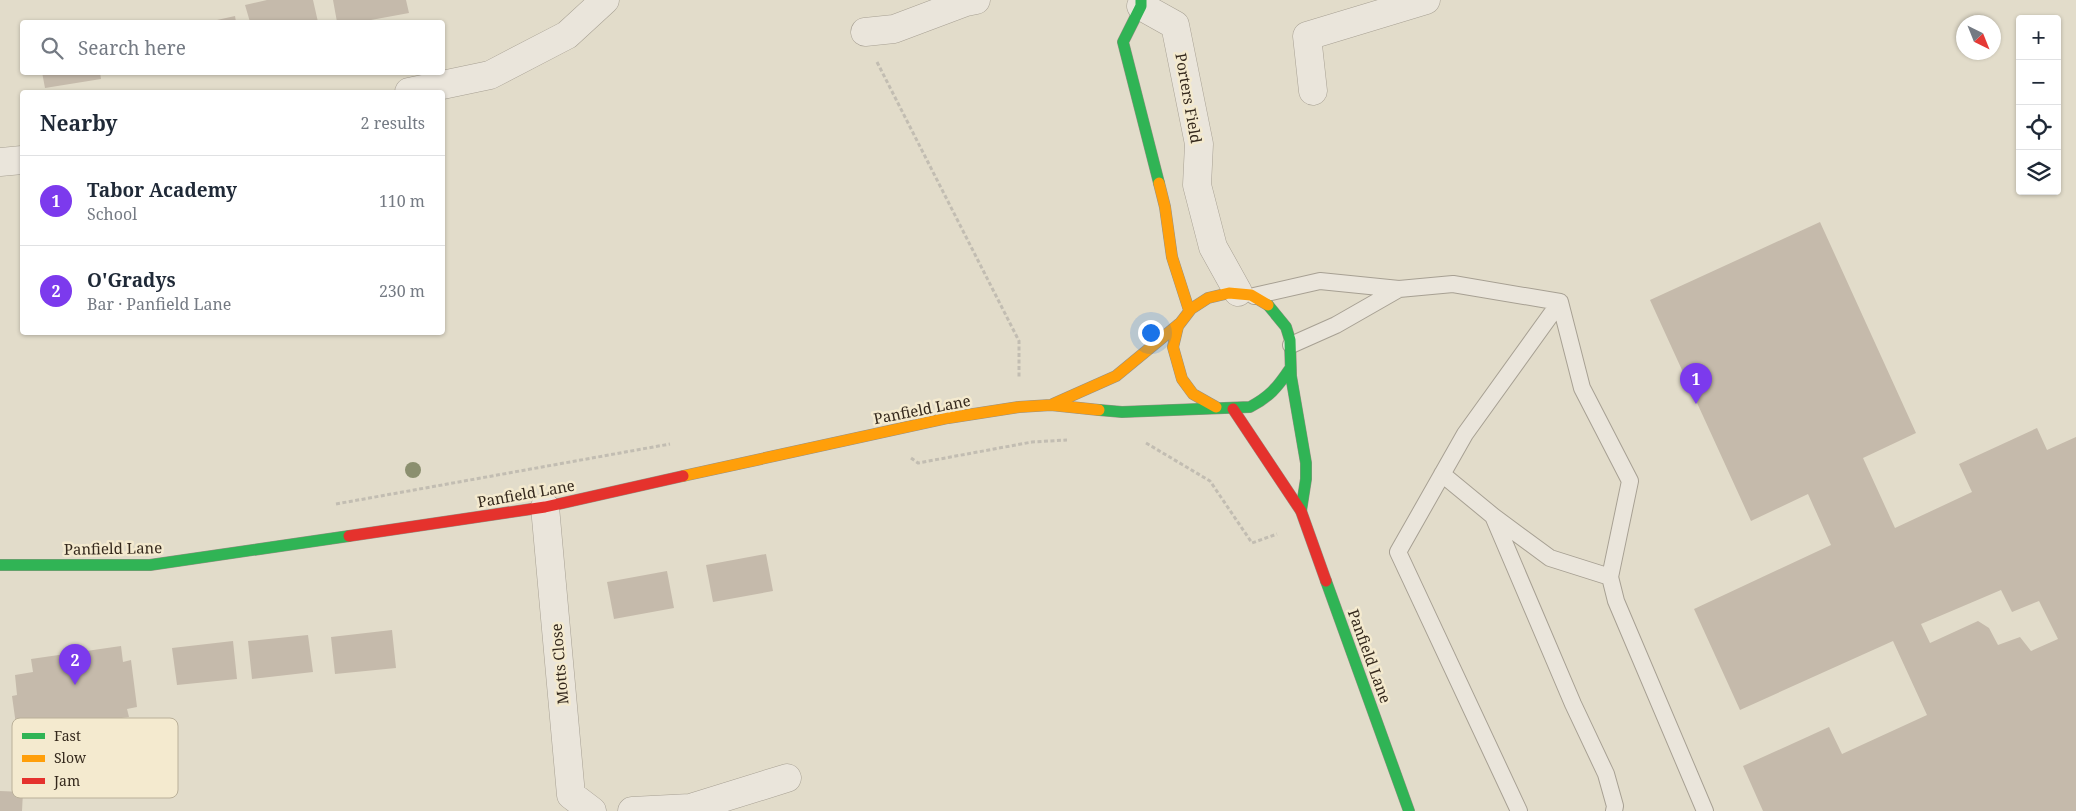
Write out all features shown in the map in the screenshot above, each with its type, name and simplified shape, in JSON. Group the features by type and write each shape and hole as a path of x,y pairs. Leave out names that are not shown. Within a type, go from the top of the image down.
{"street":[{"path":"419,90 490,75 567,36 605,0"},
{"path":"1313,91 1307,36 1426,0"},
{"path":"865,32 894,29 970,1"},
{"name":"Porters Field","path":"1189,310 1172,257 1165,207 1123,42 1141,3 1175,25 1199,144 1197,185 1214,246 1246,294"},
{"path":"0,162 20,160"},
{"name":"Panfield Lane","path":"1051,404 1116,376 1179,324 1189,310 1204,298 1222,293 1246,294 1268,304 1279,315 1287,329 1291,344 1289,370 1306,474 1301,511"},
{"name":"Panfield Lane","path":"1179,324 1174,342 1174,360 1187,389 1200,400 1216,408"},
{"name":"Panfield Lane","path":"0,565 150,565 545,507 873,433 948,418 1020,407 1051,404 1122,412 1250,407 1266,399 1280,384 1289,370"},
{"name":"Panfield Lane","path":"1233,409 1301,511 1409,811"},
{"name":"Motts Close","path":"545,507 571,795 592,811"},
{"path":"632,811 690,808 787,778"}],"lane":[{"path":"1246,294 1320,281 1399,289 1453,284 1560,302"},
{"path":"1291,344 1336,325 1399,289"},
{"path":"1519,811 1398,552 1465,434 1560,302"},
{"path":"1560,302 1582,388 1630,481 1610,577 1616,601 1705,811"},
{"path":"1442,474 1493,516 1550,558 1610,577"},
{"path":"1493,516 1573,704 1606,774 1615,806 1614,811"}],"path":[{"path":"865,32 869,45 1019,341 1020,407"},
{"path":"873,433 918,463 1032,442 1069,440"},
{"path":"1142,441 1210,481 1252,543 1306,524"},
{"path":"332,504 678,443"}],"building":[{"path":"267,0 313,0 318,20 249,20 245,5"},
{"path":"333,0 406,0 409,13 371,20 337,20"},
{"path":"235,16 236,20 217,20"},
{"path":"43,75 100,75 101,79 45,88"},
{"path":"1820,222 1916,433 1863,458 1895,528 1972,492 1959,464 2037,428 2047,450 2076,437 2076,811 1763,811 1743,766 1829,727 1842,754 1927,715 1893,641 1740,710 1694,609 1831,545 1808,494 1751,521 1650,300","holes":["2001,590 2012,612 2039,601 2058,639 2031,651 2020,637 1998,645 1989,628 1978,621 1930,643 1921,624"]},
{"path":"766,554 773,591 713,602 706,565"},
{"path":"667,571 674,608 614,619 607,582"},
{"path":"392,630 396,668 335,674 331,637"},
{"path":"308,635 313,672 252,679 248,641"},
{"path":"233,641 237,679 177,685 172,648"},
{"path":"121,646 123,662 131,660 137,707 127,709 129,717 122,718 15,718 12,696 17,695 15,675 33,672 31,659"},
{"path":"0,791 12,792 12,798 23,798 22,811 0,811"}],"traffic: fast":[{"path":"1141,0 1141,6 1123,42 1159,183"},
{"path":"1268,305 1286,327 1290,340 1291,376 1306,463 1306,479 1301,511"},
{"path":"1099,410 1122,412 1250,407 1272,392 1289,370"},
{"path":"0,565 150,565 349,536"},
{"path":"1326,581 1409,811"}],"traffic: slow":[{"path":"1159,183 1165,207 1172,257 1189,310"},
{"path":"1216,407 1193,394 1182,379 1173,347 1178,326 1191,309 1208,298 1229,293 1251,295 1268,305"},
{"path":"1053,404 1116,376 1179,324"},
{"path":"683,476 948,418 1019,407 1051,405 1099,410"}],"traffic: jam":[{"path":"1233,409 1301,511 1326,581"},
{"path":"349,536 545,507 683,476"}],"place":[{"name":"Tabor Academy","path":"1696,404"},
{"name":"O'Gradys","path":"75,685"}]}
